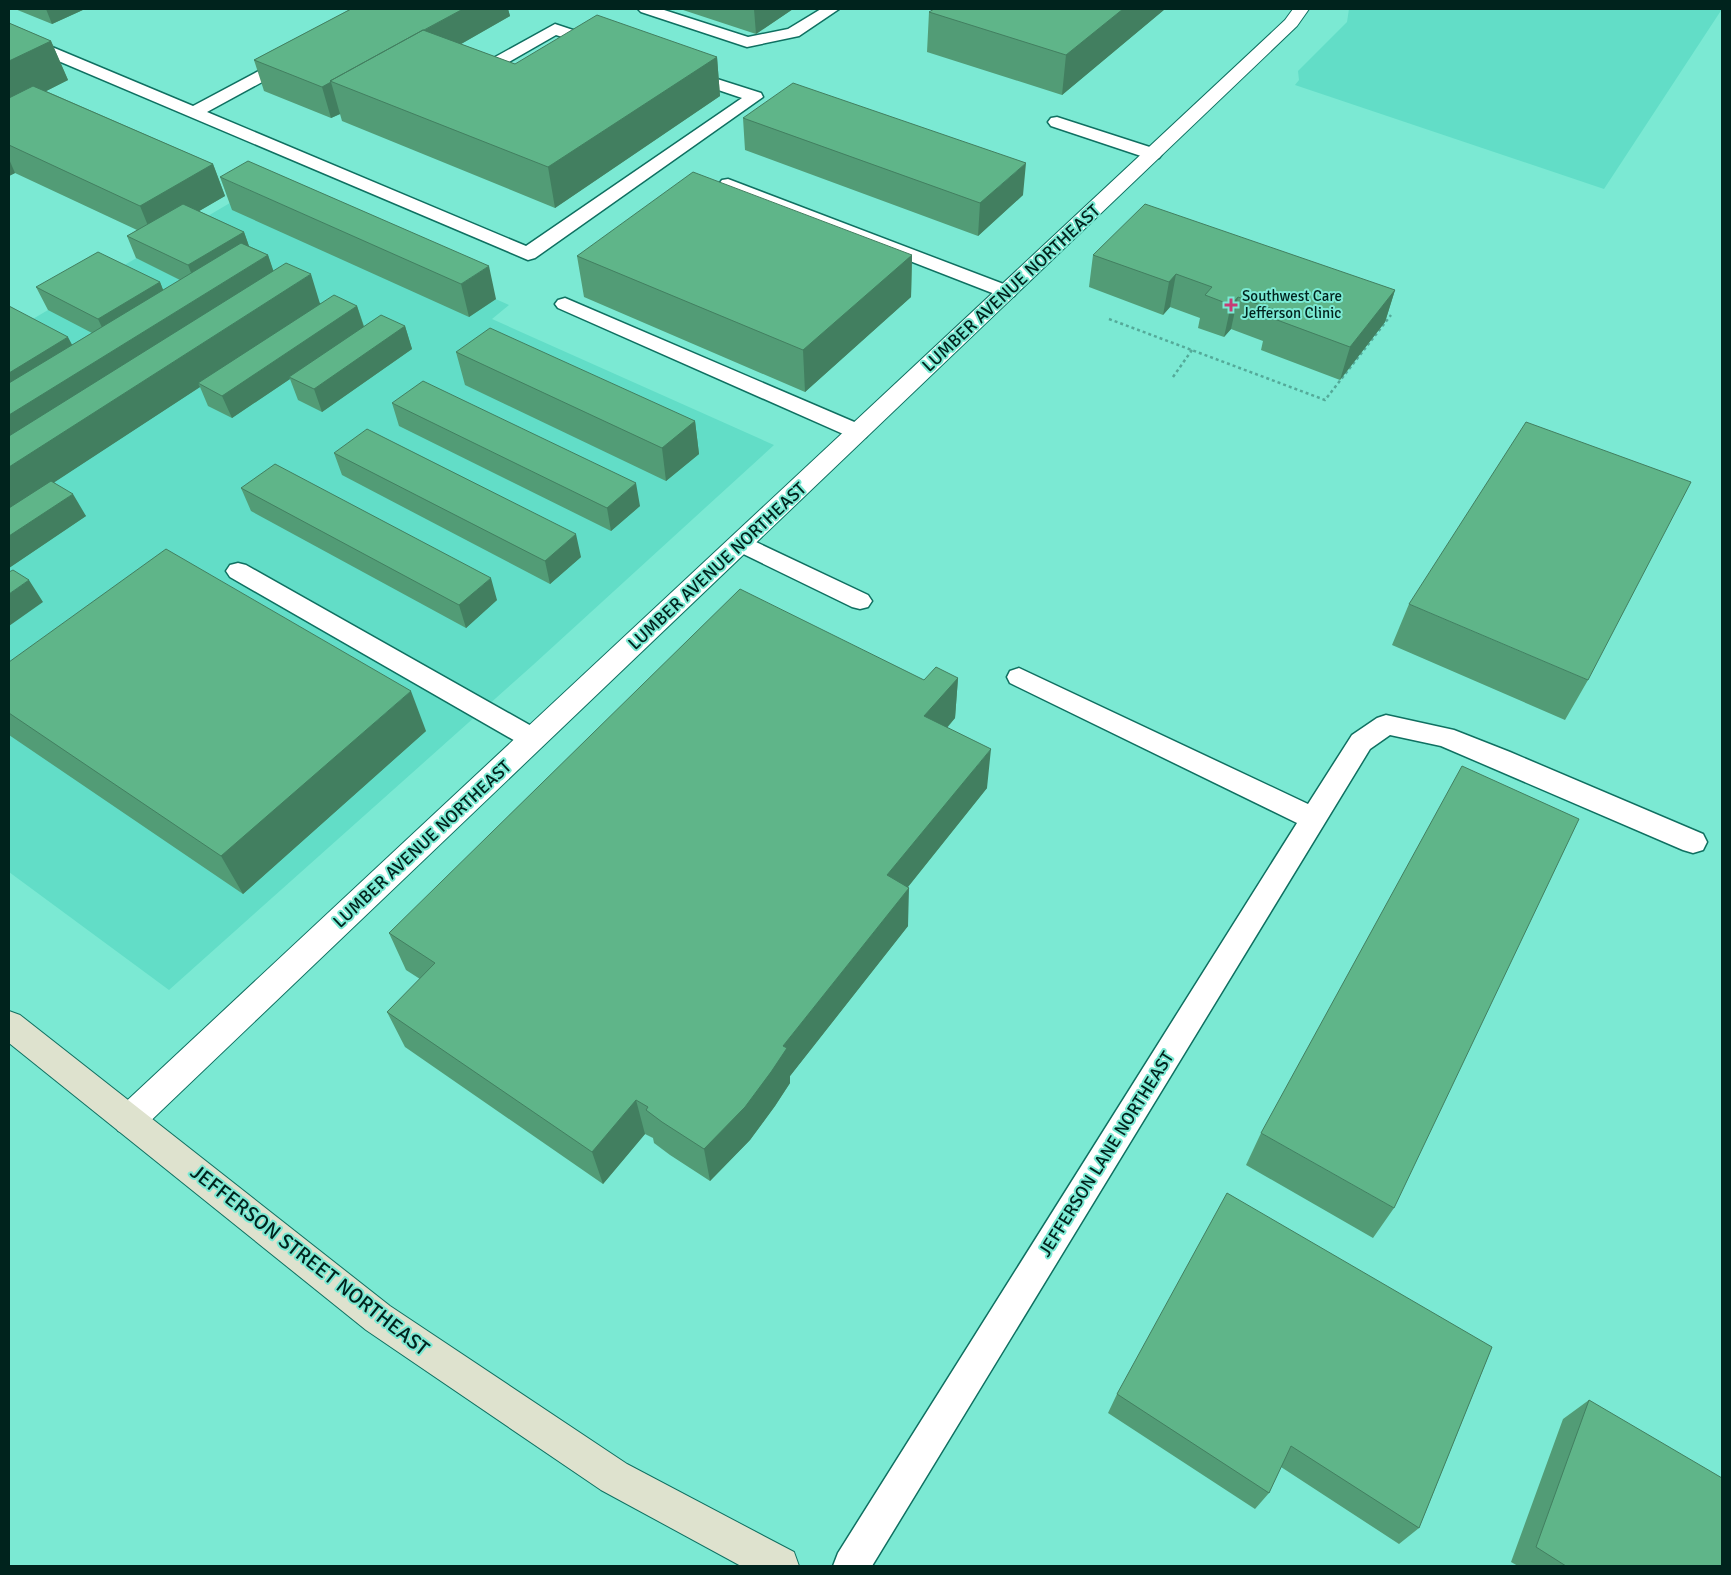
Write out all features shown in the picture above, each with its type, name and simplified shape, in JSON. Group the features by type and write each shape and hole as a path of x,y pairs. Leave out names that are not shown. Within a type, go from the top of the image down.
{"main road":[{"name":"JEFFERSON STREET NORTHEAST","path":"9,1025 378,1318 614,1477 780,1566"}],"street":[{"name":"LUMBER AVENUE NORTHEAST","path":"129,1120 1292,23 1301,9"}],"lane":[{"path":"646,9 747,42 794,33 831,9"},
{"path":"494,64 555,29 618,51"},
{"path":"9,34 528,254 755,97 673,69"},
{"path":"194,112 308,51"},
{"path":"1057,122 1153,154"},
{"path":"728,184 1007,292"},
{"path":"565,304 858,432"},
{"path":"741,543 860,601"},
{"path":"238,571 533,739"},
{"path":"1019,677 1314,820"},
{"name":"JEFFERSON LANE NORTHEAST","path":"851,1566 1361,742 1386,725 1445,737 1693,842"}],"path":[{"path":"1109,319 1325,400 1391,314"},
{"path":"1173,377 1192,350"}],"shaded area":[{"path":"1349,9 1722,9 1604,189 1295,85 1299,80 1298,71 1347,22"},
{"path":"252,190 509,305 492,319 774,445 533,665 169,990 9,872 9,333"}],"building":[{"path":"351,9 463,9 322,87 254,60"},
{"path":"934,9 1123,9 1066,55 929,12"},
{"path":"597,15 717,57 548,167 330,81 423,30 515,64"},
{"path":"9,23 51,41 9,61"},
{"path":"793,83 1026,163 980,203 743,118"},
{"path":"33,86 213,164 140,206 9,145 9,98"},
{"path":"248,161 489,266 461,284 220,177"},
{"path":"693,172 912,255 803,350 577,256"},
{"path":"183,204 244,232 188,265 127,236"},
{"path":"1145,204 1395,290 1350,347 1269,317 1275,310 1238,297 1231,305 1205,295 1212,287 1176,274 1169,282 1093,255"},
{"path":"241,243 268,255 9,415 9,383"},
{"path":"98,252 160,282 98,319 36,287"},
{"path":"286,263 311,274 9,467 9,436"},
{"path":"334,295 357,306 222,396 198,383"},
{"path":"9,306 68,337 9,373"},
{"path":"381,315 405,326 314,389 289,377"},
{"path":"490,328 695,421 662,448 456,352"},
{"path":"423,381 636,483 607,508 392,403"},
{"path":"1526,422 1691,482 1588,680 1409,604"},
{"path":"367,429 576,534 545,561 334,453"},
{"path":"275,464 491,578 459,605 241,488"},
{"path":"51,481 73,494 9,536 9,508"},
{"path":"166,549 411,691 221,856 9,713 9,662"},
{"path":"13,570 29,580 9,594 9,572"},
{"path":"740,589 924,680 936,667 958,678 924,716 991,749 887,875 909,888 783,1046 787,1048 745,1107 704,1149 662,1122 646,1110 648,1107 636,1100 592,1152 387,1012 435,963 389,933"},
{"path":"1462,766 1579,819 1394,1208 1261,1133"},
{"path":"1227,1193 1492,1347 1419,1528 1291,1446 1269,1493 1117,1394"},
{"path":"1589,1400 1722,1478 1722,1566 1566,1566 1536,1547"}],"place":[{"name":"Southwest Care Jefferson Clinic","path":"1231,305"}]}
